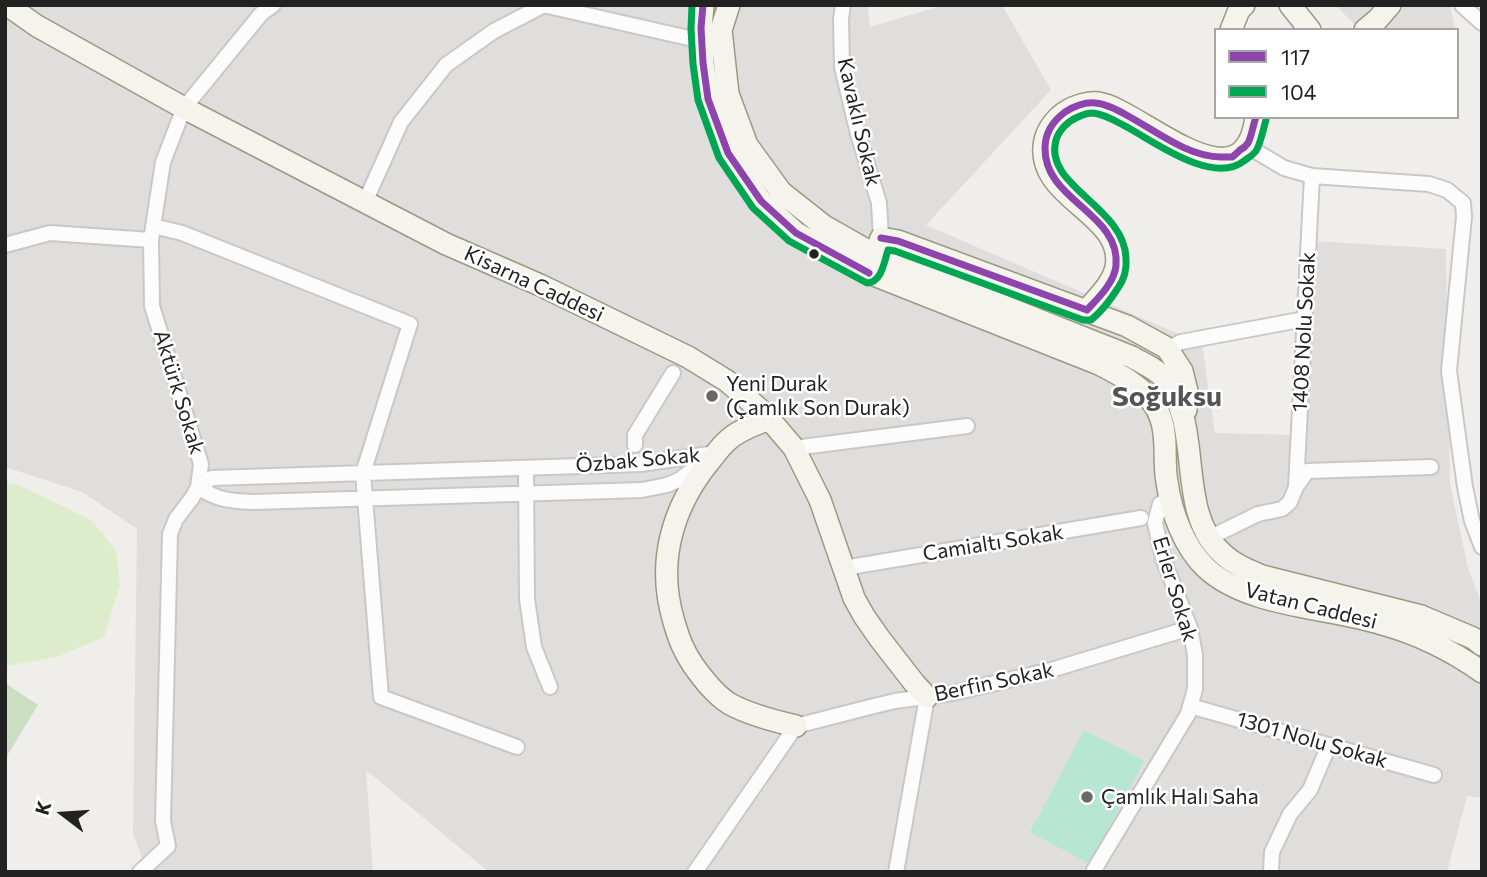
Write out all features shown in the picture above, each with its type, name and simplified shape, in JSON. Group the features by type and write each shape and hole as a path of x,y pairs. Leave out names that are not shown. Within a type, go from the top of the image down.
{"street":[{"name":"Kisarna Caddesi","path":"7,5 37,26 184,108 446,244 540,285 688,357 727,381 769,418 794,449 820,500 854,598 864,617 927,697"},
{"name":"Aktürk Sokak","path":"198,487 201,464 152,306 152,233 163,162 184,108 261,14 272,5"},
{"name":"Vatan Caddesi","path":"703,5 701,28 708,99 728,153 761,201 796,233 875,255 1132,357 1164,377 1178,400 1186,429 1194,499 1209,538 1222,554 1241,567 1262,576 1421,616 1482,645"},
{"name":"Vatan Caddesi","path":"729,5 721,30 728,94 747,145 781,192 824,226 875,255 1099,364 1139,387 1161,418 1166,481 1174,513 1190,547 1205,567 1223,581 1250,595 1381,623 1422,637 1460,656 1482,672"},
{"name":"Kavaklı Sokak","path":"843,5 842,66 858,134 879,203 875,255"},
{"path":"1232,28 1244,5"},
{"path":"1290,5 1308,28"},
{"path":"1368,28 1390,5"},
{"path":"1462,5 1482,23"},
{"path":"365,202 401,122 446,65 494,30 544,6 702,41"},
{"path":"1087,310 1114,277 1117,264 1115,249 1109,235 1093,217 1063,192 1045,165 1043,150 1047,134 1056,119 1068,110 1098,103 1114,108 1194,152 1214,158 1236,156 1247,146 1254,133 1256,119"},
{"path":"1247,146 1284,168 1312,176 1429,184 1447,190 1464,203 1449,371 1465,487 1472,521 1482,547"},
{"name":"1408 Nolu Sokak","path":"1296,487 1312,176"},
{"path":"5,245 50,233 181,233 410,324 363,473 381,697 517,747"},
{"path":"875,255 898,241 1087,310 1127,326 1167,348 1182,371 1187,391 1186,429"},
{"path":"1170,353 1175,345 1181,342 1305,319"},
{"path":"635,445 635,435 673,373"},
{"path":"695,872 796,726 769,719 729,703 711,688 682,649 669,605 666,573 669,539 680,508 698,476 716,453 727,440 769,418"},
{"path":"794,449 967,426"},
{"name":"Özbak Sokak","path":"716,453 679,480 642,491 239,501 226,500 198,487 212,478 641,464 716,453"},
{"path":"1171,498 1209,538 1258,514 1282,509 1290,502 1307,471 1431,467"},
{"path":"526,468 527,599 534,647 550,687"},
{"path":"140,872 167,846 163,821 170,534 176,519 198,487"},
{"name":"Erler Sokak","path":"1094,870 1188,714 1195,689 1195,655 1190,628 1163,558 1155,523 1160,504 1171,498"},
{"name":"Camialtı Sokak","path":"844,568 1141,518"},
{"name":"Berfin Sokak","path":"796,726 870,706 953,693 1051,670 1190,628"},
{"path":"896,872 927,697"},
{"name":"1301 Nolu Sokak","path":"1190,706 1434,775"},
{"path":"1271,872 1272,852 1290,814 1310,790 1329,745"}],"shaded area":[{"path":"5,5 868,5 870,27 944,5 1002,5 1051,90 926,225 1202,344 1215,433 1295,435 1314,241 1446,249 1450,484 1468,568 1482,605 1482,798 1467,796 1447,872 489,872 366,770 373,872 148,872 133,834 137,529 82,492 5,467"},
{"path":"1336,5 1450,5 1455,28 1357,28"}],"green space":[{"path":"5,482 21,486 91,520 116,550 120,585 104,637 57,657 5,666"},
{"path":"5,683 38,705 5,759"},
{"name":"Çamlık Halı Saha","path":"1084,730 1144,761 1090,864 1030,832"}],"transit line":[{"name":"104","path":"692,5 693,64 698,100 719,158 753,208 789,241 867,283 879,275 888,250 895,251 1083,320 1091,320 1106,305 1120,284 1125,273 1126,258 1122,240 1112,224 1061,171 1055,156 1056,140 1064,126 1085,114 1102,115 1185,159 1217,168 1231,167 1253,154 1266,120"},
{"name":"117","path":"703,5 701,28 708,99 728,153 761,201 796,233 869,273"},
{"name":"117","path":"1087,310 1105,290 1115,272 1114,248 1107,233 1068,195 1048,166 1045,143 1048,132 1057,119 1079,105 1091,103 1108,106 1185,148 1221,157 1232,157 1245,147 1251,137 1256,119"},
{"name":"117","path":"881,238 898,241 1087,310"}],"place":[{"name":"Yeni Durak (Çamlık Son Durak)","path":"712,396"},
{"name":"Çamlık Halı Saha","path":"1087,797"}],"district":[{"name":"Soğuksu","path":"1167,397"}]}
